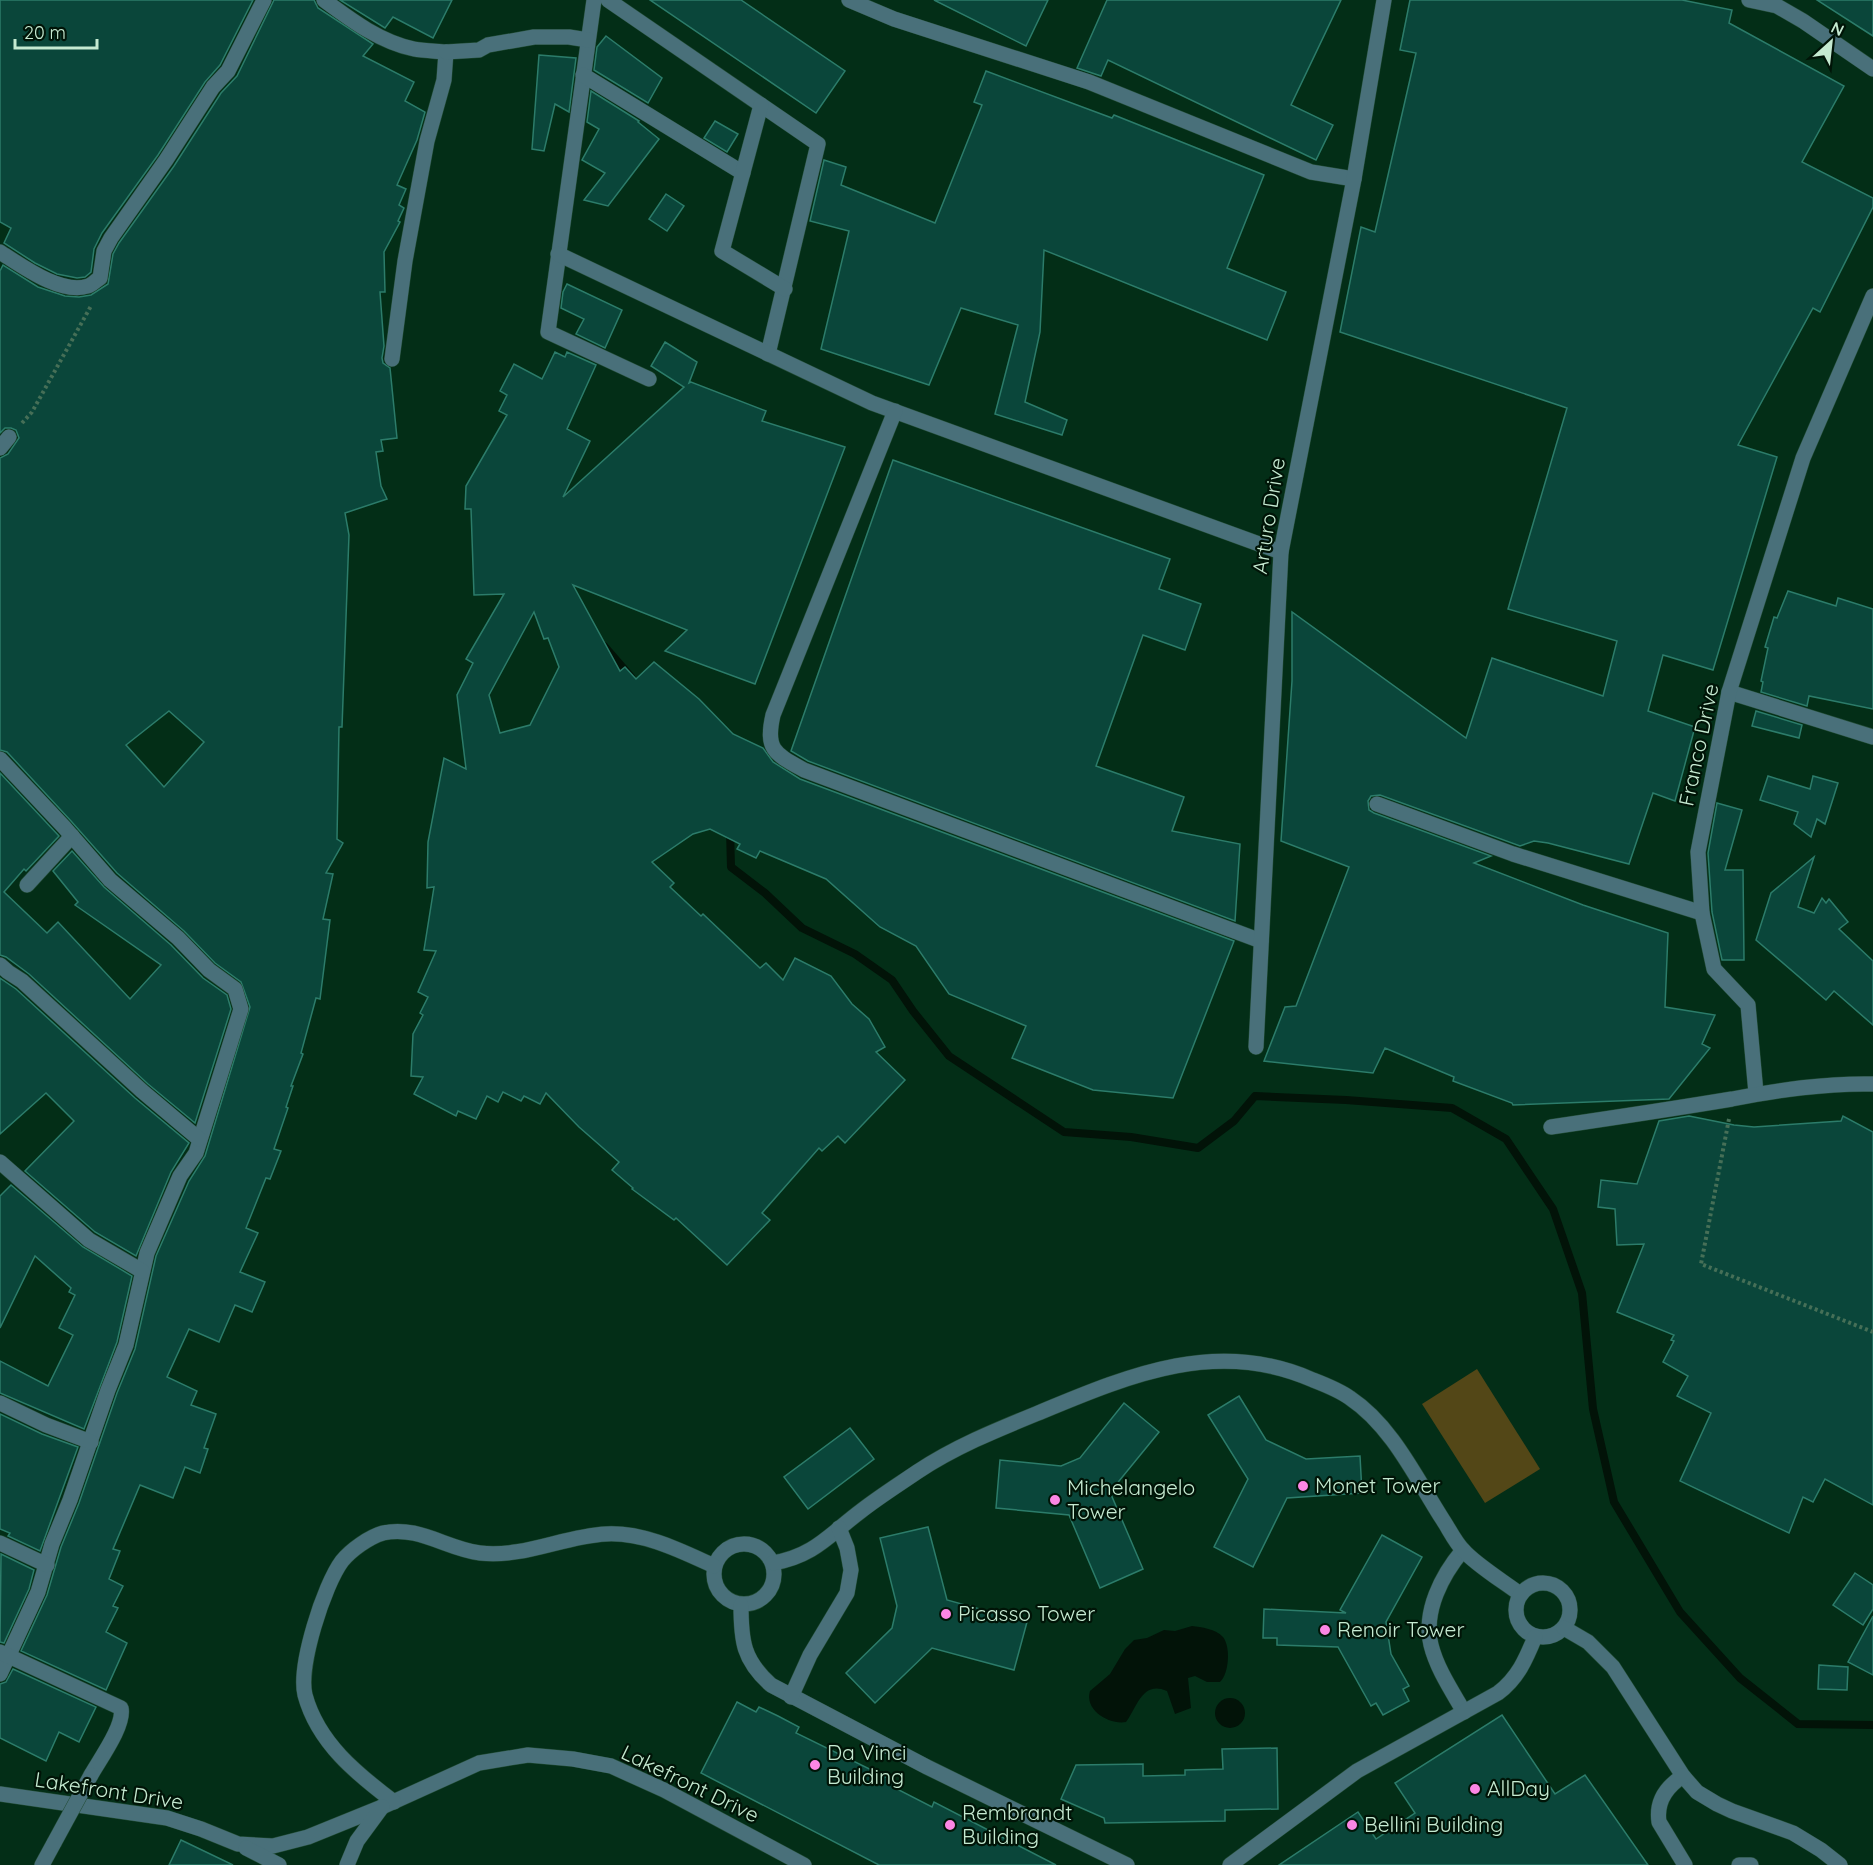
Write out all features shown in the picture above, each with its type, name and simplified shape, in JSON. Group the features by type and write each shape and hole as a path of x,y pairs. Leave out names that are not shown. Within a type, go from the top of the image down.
{"street":[{"path":"0,254 38,275 70,288 89,286 100,278 104,251 111,237 166,160 213,87 228,71 264,0"},
{"path":"324,0 350,19 385,39 414,49 446,52 479,50 488,45 534,37 569,37 588,40"},
{"path":"594,0 548,332 649,379"},
{"path":"608,0 818,144 768,354"},
{"path":"849,0 894,19 1089,82 1311,172 1354,178"},
{"name":"Arturo Drive","path":"1256,1047 1281,552 1354,178 1384,0"},
{"path":"1749,0 1779,3 1873,69"},
{"path":"392,359 405,261 427,141 444,80 446,52"},
{"path":"583,75 743,173"},
{"path":"761,105 722,251 785,289"},
{"path":"558,254 872,403 1281,552"},
{"name":"Franco Drive","path":"1756,1094 1748,1005 1714,969 1702,913 1698,852 1729,692 1803,458 1873,296"},
{"path":"895,411 773,715 769,733 771,747 781,757 804,770 1261,941"},
{"path":"1729,692 1873,736"},
{"path":"0,759 110,880 178,938 209,970 235,989 241,1010 196,1153 180,1176 147,1253 126,1345 52,1544 38,1592 4,1654 0,1674"},
{"path":"1377,804 1513,854 1702,913"},
{"path":"27,885 72,836"},
{"path":"0,965 22,981 142,1091 200,1139"},
{"path":"1551,1126 1840,1083 1873,1084"},
{"path":"0,1162 89,1240 142,1271"},
{"path":"772,1563 797,1558 820,1545 886,1492 971,1440 1076,1397 1148,1372 1176,1365 1234,1360 1293,1370 1350,1398 1375,1418 1463,1550 1520,1594"},
{"path":"0,1403 46,1425 91,1442"},
{"path":"791,1697 810,1655 847,1593 851,1570 847,1548 839,1528"},
{"path":"388,1804 333,1748 318,1724 305,1694 304,1670 310,1639 332,1580 342,1561 368,1540 382,1533 400,1531 417,1533 470,1551 490,1553 539,1548 588,1536 627,1534 668,1546 714,1566"},
{"path":"0,1543 47,1565"},
{"path":"742,1544 752,1545 761,1549 772,1563 775,1576 772,1588 764,1598 753,1604 741,1605 731,1602 722,1596 716,1587 713,1577 714,1566 725,1550 742,1544"},
{"path":"1463,1550 1443,1577 1429,1629 1436,1658 1464,1712"},
{"path":"1540,1583 1551,1584 1561,1590 1570,1608 1569,1619 1564,1629 1545,1638 1535,1637 1526,1632 1519,1625 1516,1615 1515,1605 1520,1594 1540,1583"},
{"path":"741,1605 742,1642 748,1658 757,1672 771,1684 791,1697 927,1767 1127,1865"},
{"path":"1564,1629 1578,1635 1595,1648 1613,1667 1683,1776 1697,1792 1732,1811 1793,1833 1840,1865"},
{"path":"1230,1865 1357,1771 1498,1693 1513,1680 1535,1637"},
{"path":"4,1654 121,1707 122,1714 115,1733 42,1865"},
{"name":"Lakefront Drive","path":"0,1794 167,1818 238,1844 255,1846 288,1843 388,1804 479,1763 528,1755 573,1759 611,1766 664,1790 804,1865"},
{"path":"1683,1776 1672,1783 1667,1790 1658,1815 1659,1822 1685,1865"},
{"name":"Lakefront Drive","path":"347,1865 357,1841 388,1804"},
{"path":"238,1844 279,1865"},
{"path":"1739,1865 1751,1865"}],"path":[{"path":"5,442 32,412 91,309 89,286"},
{"path":"1733,1099 1701,1264 1873,1332"}],"shaded area":[{"path":"1477,1369 1540,1469 1485,1503 1422,1404"},
{"path":"1192,1626 1220,1634 1226,1641 1228,1660 1220,1682 1207,1682 1195,1676 1188,1678 1191,1708 1175,1714 1167,1691 1152,1689 1141,1697 1126,1722 1106,1719 1094,1710 1089,1698 1090,1691 1110,1674 1125,1649 1134,1640 1147,1638 1164,1630 1175,1631"},
{"path":"1230,1698 1236,1699 1244,1707 1244,1719 1236,1727 1230,1728 1224,1727 1216,1719 1215,1713 1216,1707 1224,1699"}],"building":[{"path":"0,0 253,0 220,65 205,82 158,155 102,233 94,249 91,272 85,277 77,278 57,274 4,243 11,228 0,222"},
{"path":"274,0 314,0 318,8 373,44 363,56 414,82 405,101 425,112 417,140 397,185 406,189 399,205 404,208 398,221 400,222 384,252 385,292 380,292 384,346 382,358 383,363 390,368 397,438 381,440 383,451 376,452 381,486 387,499 345,513 349,535 342,727 339,727 337,839 343,843 326,873 333,874 323,919 330,920 320,999 316,998 301,1053 303,1054 291,1086 293,1086 286,1107 288,1108 274,1149 281,1151 270,1179 266,1178 246,1228 258,1233 240,1272 265,1282 252,1312 235,1305 219,1342 189,1329 167,1377 197,1391 191,1405 216,1414 204,1448 208,1449 200,1473 185,1467 173,1498 140,1485 113,1549 120,1551 109,1579 123,1586 113,1606 118,1608 106,1632 127,1643 106,1690 21,1651 47,1595 61,1547 135,1349 156,1256 189,1181 205,1156 250,1007 241,982 215,963 184,931 117,873 7,752 0,750 0,458 8,454 19,438 16,430 11,428 5,428 0,433 0,271 3,265 38,287 65,296 91,295 108,284 113,254 119,243 174,166 221,93 237,76","holes":["169,711 204,742 164,787 126,745"]},
{"path":"340,0 452,0 433,38 393,17 385,28"},
{"path":"650,0 741,0 845,71 816,113"},
{"path":"934,0 1048,0 1026,46"},
{"path":"1107,0 1341,0 1291,105 1333,125 1316,160 1108,60 1101,76 1077,68"},
{"path":"1410,0 1682,0 1732,10 1729,23 1844,86 1802,162 1873,198 1873,207 1820,312 1813,308 1738,445 1777,457 1713,670 1663,655 1648,711 1695,727 1675,801 1653,793 1629,864 1548,843 1534,841 1520,846 1380,795 1371,796 1368,801 1369,810 1374,813 1491,856 1474,863 1583,905 1668,933 1665,1007 1715,1015 1702,1044 1710,1048 1669,1099 1513,1105 1453,1081 1454,1077 1385,1048 1373,1073 1264,1061 1285,1007 1296,1006 1349,867 1281,841 1292,681 1292,612 1466,738 1492,658 1603,696 1617,641 1508,609 1567,408 1340,332 1361,227 1375,232 1416,53 1400,50"},
{"path":"1817,0 1873,0 1873,36"},
{"path":"606,36 662,78 648,103 594,70 597,47"},
{"path":"539,55 576,58 569,112 555,104 544,151 532,149"},
{"path":"986,71 1112,118 1114,115 1264,175 1227,268 1286,292 1267,340 1044,250 1040,332 1025,402 1067,420 1062,435 995,414 1018,325 961,308 929,385 821,349 849,231 810,221 824,160 846,167 841,185 935,223 982,105 974,102"},
{"path":"591,91 639,121 659,139 608,206 584,200 605,173 582,160 599,129 587,122"},
{"path":"715,121 738,134 727,152 704,138"},
{"path":"666,194 684,206 667,231 649,219"},
{"path":"567,284 622,310 605,348 576,334 584,319 561,308 563,292"},
{"path":"665,342 697,362 689,383 766,411 762,421 845,447 755,684 665,651 687,630 573,585 620,671 625,667 636,679 654,662 699,699 733,734 763,748 773,762 800,779 1234,941 1173,1098 1093,1090 1012,1058 1026,1026 949,994 916,946 880,927 826,879 760,851 756,858 737,849 740,844 710,829 693,834 652,862 674,883 670,887 701,916 703,914 760,968 766,963 783,980 795,958 831,976 852,1004 869,1019 885,1047 876,1052 905,1080 845,1143 838,1136 822,1151 819,1148 762,1213 770,1220 727,1265 676,1218 674,1220 632,1189 612,1170 619,1162 579,1127 546,1093 540,1104 524,1096 521,1101 503,1092 498,1102 487,1096 476,1119 458,1111 456,1116 414,1094 423,1077 411,1076 413,1034 423,1015 420,1013 428,997 418,992 436,951 424,950 434,887 427,888 428,842 444,758 466,769 457,695 473,663 466,659 504,594 474,595 471,509 465,509 466,486 507,415 499,411 507,395 500,391 514,364 542,379 555,352 565,357 567,352 596,365 567,429 590,441 563,497 684,387 651,366","holes":["534,612 544,639 548,638 559,667 530,725 500,733 489,695"]},
{"path":"893,460 1170,559 1159,589 1201,604 1185,650 1143,635 1096,766 1184,797 1172,831 1240,844 1235,921 808,761 791,751"},
{"path":"1788,591 1836,606 1838,598 1873,609 1873,709 1809,696 1807,706 1761,692 1768,648 1765,647 1774,617 1777,618"},
{"path":"1756,711 1802,725 1799,738 1752,726"},
{"path":"0,773 59,836 26,871 24,869 4,892 47,933 58,922 130,999 161,965 75,905 78,902 53,871 72,851 104,887 171,945 203,978 227,995 231,1009 195,1123 148,1084 29,974 0,955"},
{"path":"1768,776 1810,789 1813,776 1838,783 1825,824 1817,819 1811,837 1794,824 1798,812 1760,800"},
{"path":"1717,803 1742,810 1725,870 1743,870 1744,960 1722,960 1712,912 1708,853"},
{"path":"1814,857 1798,907 1814,913 1822,898 1826,903 1829,899 1848,922 1839,929 1873,961 1873,1025 1834,991 1826,1000 1756,940 1771,893"},
{"path":"0,978 16,989 135,1098 189,1143 171,1172 136,1256 95,1232 25,1171 74,1121 46,1093 0,1134"},
{"path":"1689,1116 1754,1127 1841,1121 1843,1116 1873,1132 1873,1505 1825,1479 1813,1502 1803,1497 1789,1533 1680,1481 1711,1413 1677,1396 1688,1376 1663,1362 1674,1341 1671,1340 1674,1335 1617,1312 1644,1244 1617,1245 1615,1209 1598,1207 1601,1180 1637,1184 1659,1121"},
{"path":"11,1185 83,1247 132,1276 117,1342 84,1429 0,1393 0,1361 48,1386 73,1335 59,1328 75,1295 69,1292 71,1288 35,1256 0,1328 0,1196"},
{"name":"Monet Tower","path":"1239,1396 1266,1440 1306,1459 1360,1456 1362,1493 1287,1498 1253,1567 1214,1547 1248,1479 1208,1415"},
{"name":"Michelangelo Tower","path":"1124,1403 1159,1432 1110,1492 1143,1569 1100,1588 1069,1515 996,1508 1000,1460 1061,1466 1080,1458"},
{"path":"0,1414 42,1434 78,1447 40,1551 8,1536 10,1533 0,1529"},
{"path":"850,1428 874,1459 808,1509 784,1477"},
{"name":"Picasso Tower","path":"928,1527 947,1600 1027,1622 1014,1670 932,1648 875,1703 846,1673 892,1628 897,1606 880,1538"},
{"name":"Renoir Tower","path":"1382,1535 1422,1557 1386,1622 1391,1654 1409,1686 1403,1689 1409,1701 1383,1715 1376,1703 1371,1706 1338,1647 1277,1645 1277,1638 1263,1638 1264,1609 1346,1613 1340,1610"},
{"path":"1,1554 34,1570 29,1589 4,1643 0,1642"},
{"path":"1855,1573 1873,1585 1873,1609 1863,1625 1833,1605"},
{"path":"1873,1616 1873,1675 1848,1662"},
{"path":"1819,1665 1848,1667 1847,1690 1818,1689"},
{"path":"13,1669 96,1707 79,1742 59,1732 46,1761 0,1738 0,1684 6,1682"},
{"path":"737,1702 756,1712 759,1707 778,1716 799,1727 796,1733 896,1782 893,1787 932,1807 934,1802 1056,1865 879,1865 701,1773"},
{"name":"AllDay","path":"1502,1715 1555,1794 1585,1775 1648,1865 1279,1865 1358,1812 1376,1839 1415,1813 1395,1783"},
{"path":"1277,1748 1278,1809 1225,1810 1225,1821 1105,1823 1104,1818 1061,1799 1076,1765 1143,1764 1143,1776 1185,1775 1185,1770 1223,1769 1222,1749"},
{"path":"181,1840 233,1865 169,1865"}],"waterway":[{"path":"604,646 631,677"},
{"path":"730,830 731,867 765,893 802,928 855,954 892,980 913,1011 949,1056 1064,1132 1131,1137 1198,1148 1234,1121 1255,1096 1452,1108 1506,1139 1553,1209 1582,1293 1593,1409 1614,1502 1680,1612 1740,1678 1798,1724 1873,1725"}],"place":[{"name":"Monet Tower","path":"1303,1486"},
{"name":"Michelangelo Tower","path":"1055,1500"},
{"name":"Picasso Tower","path":"946,1614"},
{"name":"Renoir Tower","path":"1325,1630"},
{"name":"Da Vinci Building","path":"815,1765"},
{"name":"AllDay","path":"1475,1789"},
{"name":"Rembrandt Building","path":"950,1825"},
{"name":"Bellini Building","path":"1352,1825"}]}
